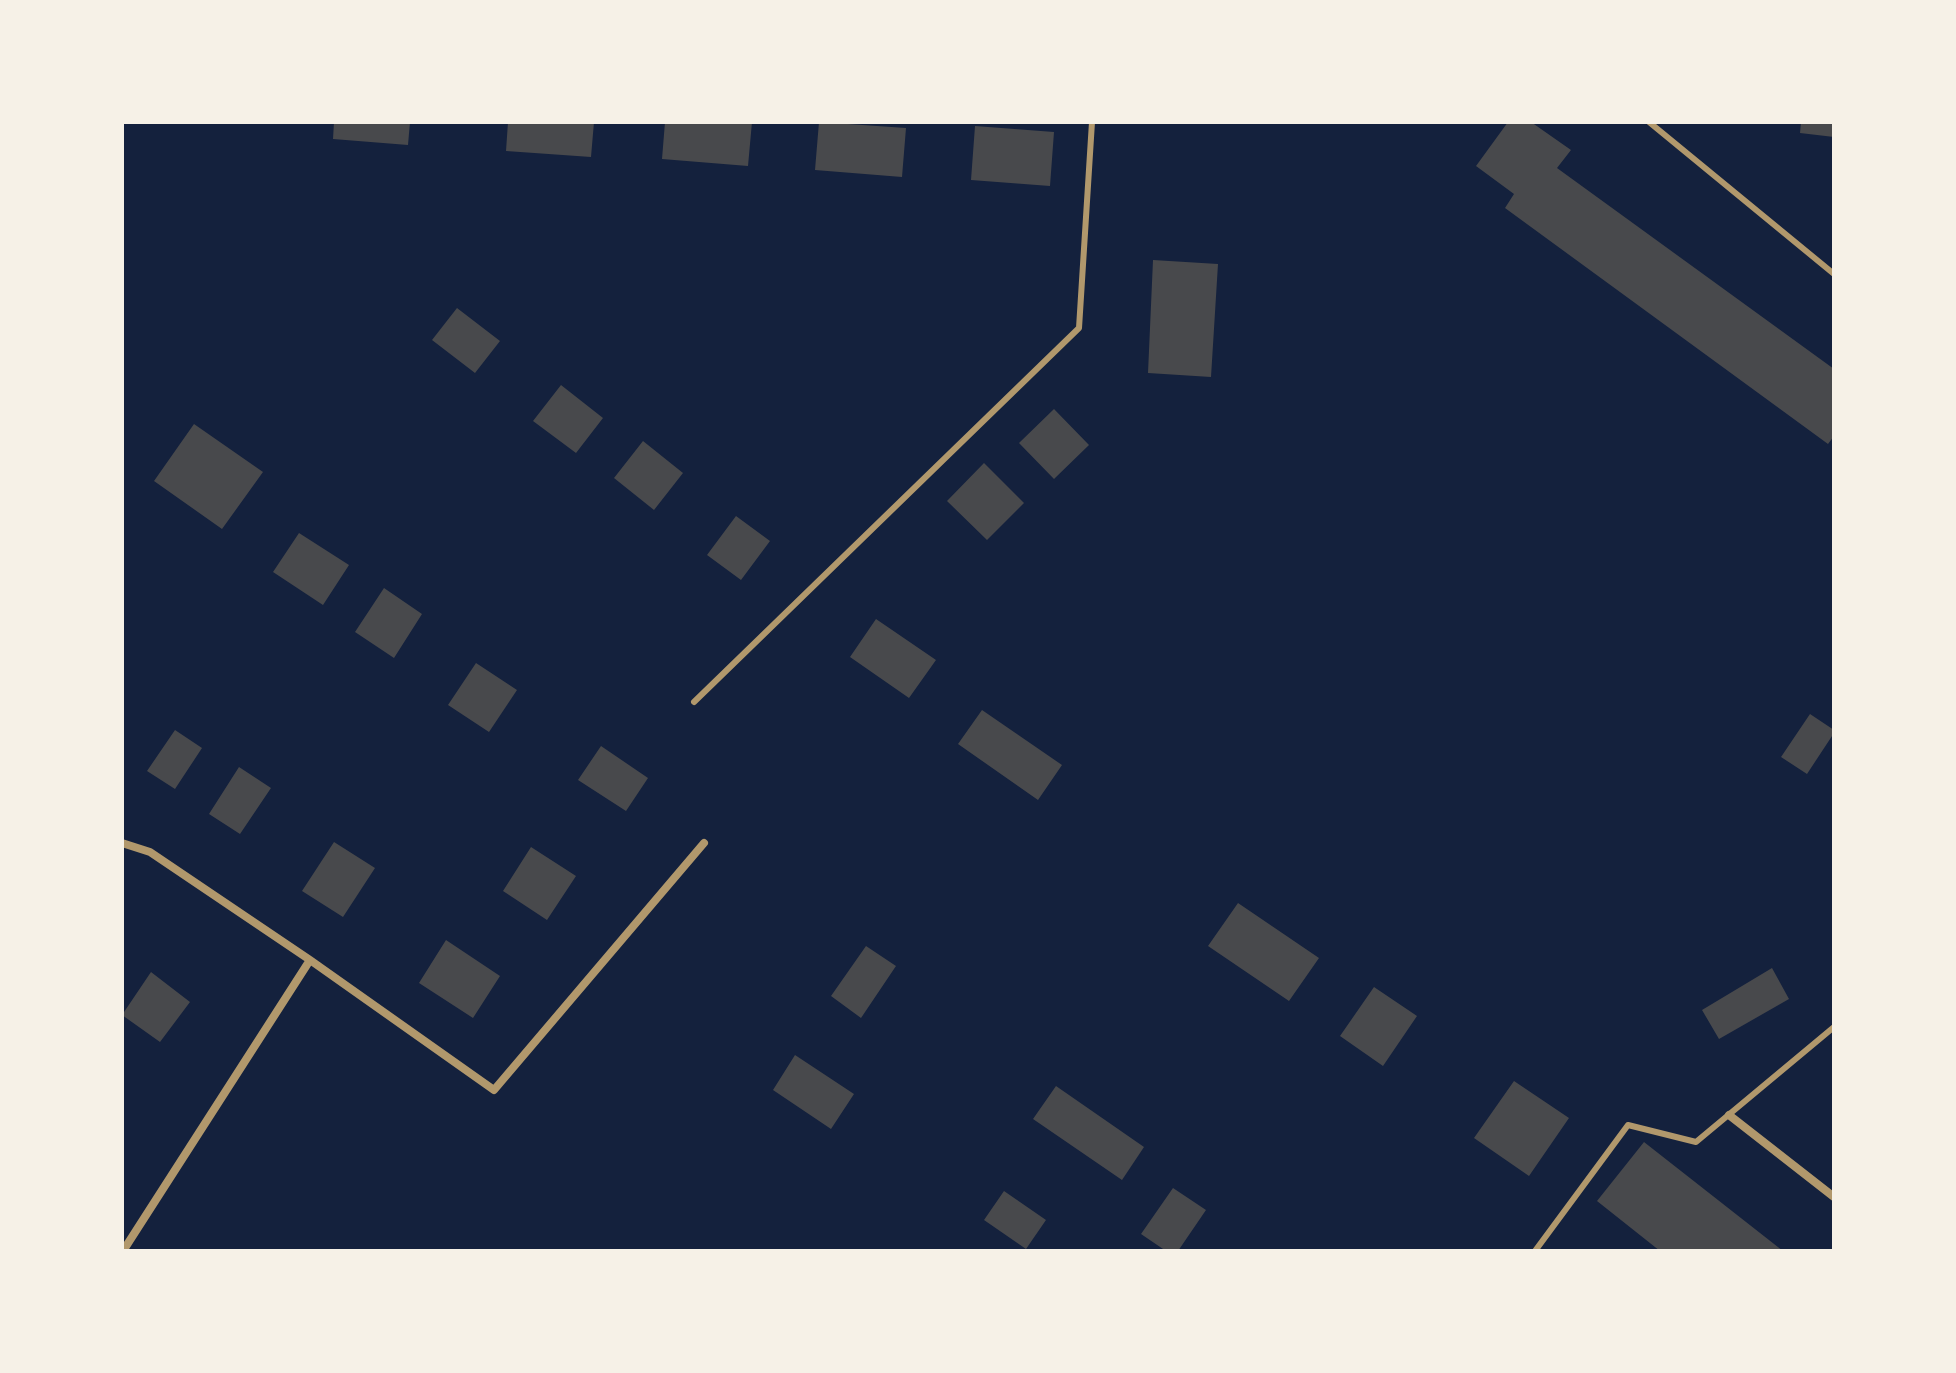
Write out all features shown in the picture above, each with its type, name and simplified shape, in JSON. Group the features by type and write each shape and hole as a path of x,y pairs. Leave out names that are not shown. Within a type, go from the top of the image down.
{"street":[{"path":"122,843 150,852 494,1090 704,843"},
{"path":"123,1251 310,960"},
{"path":"1729,1115 1834,1197"}],"lane":[{"path":"694,702 1079,328 1092,122"},
{"path":"1649,122 1834,274"},
{"path":"1535,1251 1628,1125 1696,1142 1834,1027"}],"building":[{"path":"334,122 410,122 408,145 333,139"},
{"path":"508,122 594,122 591,157 506,151"},
{"path":"665,122 752,122 748,166 662,159"},
{"path":"819,122 906,128 902,177 815,170"},
{"path":"1508,122 1531,122 1571,150 1557,168 1834,369 1834,436 1828,444 1505,208 1514,194 1476,166"},
{"path":"1801,122 1834,122 1834,137 1800,133"},
{"path":"975,126 1054,132 1050,186 971,180"},
{"path":"1153,260 1218,264 1211,377 1148,373"},
{"path":"457,308 500,341 475,373 432,340"},
{"path":"561,385 603,418 576,453 533,421"},
{"path":"1054,409 1089,445 1054,479 1019,443"},
{"path":"194,424 263,472 222,529 154,481"},
{"path":"643,441 683,473 654,510 614,478"},
{"path":"984,463 1024,503 987,540 947,501"},
{"path":"736,516 770,541 741,580 707,555"},
{"path":"299,533 349,565 323,605 273,572"},
{"path":"384,588 422,614 394,658 355,632"},
{"path":"876,619 936,660 909,698 850,657"},
{"path":"476,663 517,690 489,732 448,705"},
{"path":"982,710 1062,765 1038,800 958,744"},
{"path":"1810,714 1834,733 1807,774 1781,757"},
{"path":"175,730 202,748 175,789 147,771"},
{"path":"601,746 648,778 626,811 578,780"},
{"path":"239,767 271,788 240,834 209,814"},
{"path":"334,842 375,868 343,917 302,891"},
{"path":"531,847 576,876 547,920 503,891"},
{"path":"1238,903 1319,958 1289,1001 1208,946"},
{"path":"446,940 500,976 473,1018 419,983"},
{"path":"866,946 896,966 861,1018 831,996"},
{"path":"1772,968 1789,999 1719,1039 1702,1010"},
{"path":"151,972 190,1002 160,1042 122,1015"},
{"path":"1374,987 1417,1016 1383,1066 1340,1036"},
{"path":"795,1055 854,1094 831,1129 773,1090"},
{"path":"1514,1081 1569,1118 1529,1176 1474,1138"},
{"path":"1056,1086 1144,1147 1122,1180 1033,1119"},
{"path":"1644,1142 1783,1251 1660,1251 1597,1201"},
{"path":"1173,1188 1206,1210 1178,1251 1166,1251 1141,1234"},
{"path":"1004,1191 1046,1220 1026,1249 984,1220"}]}
